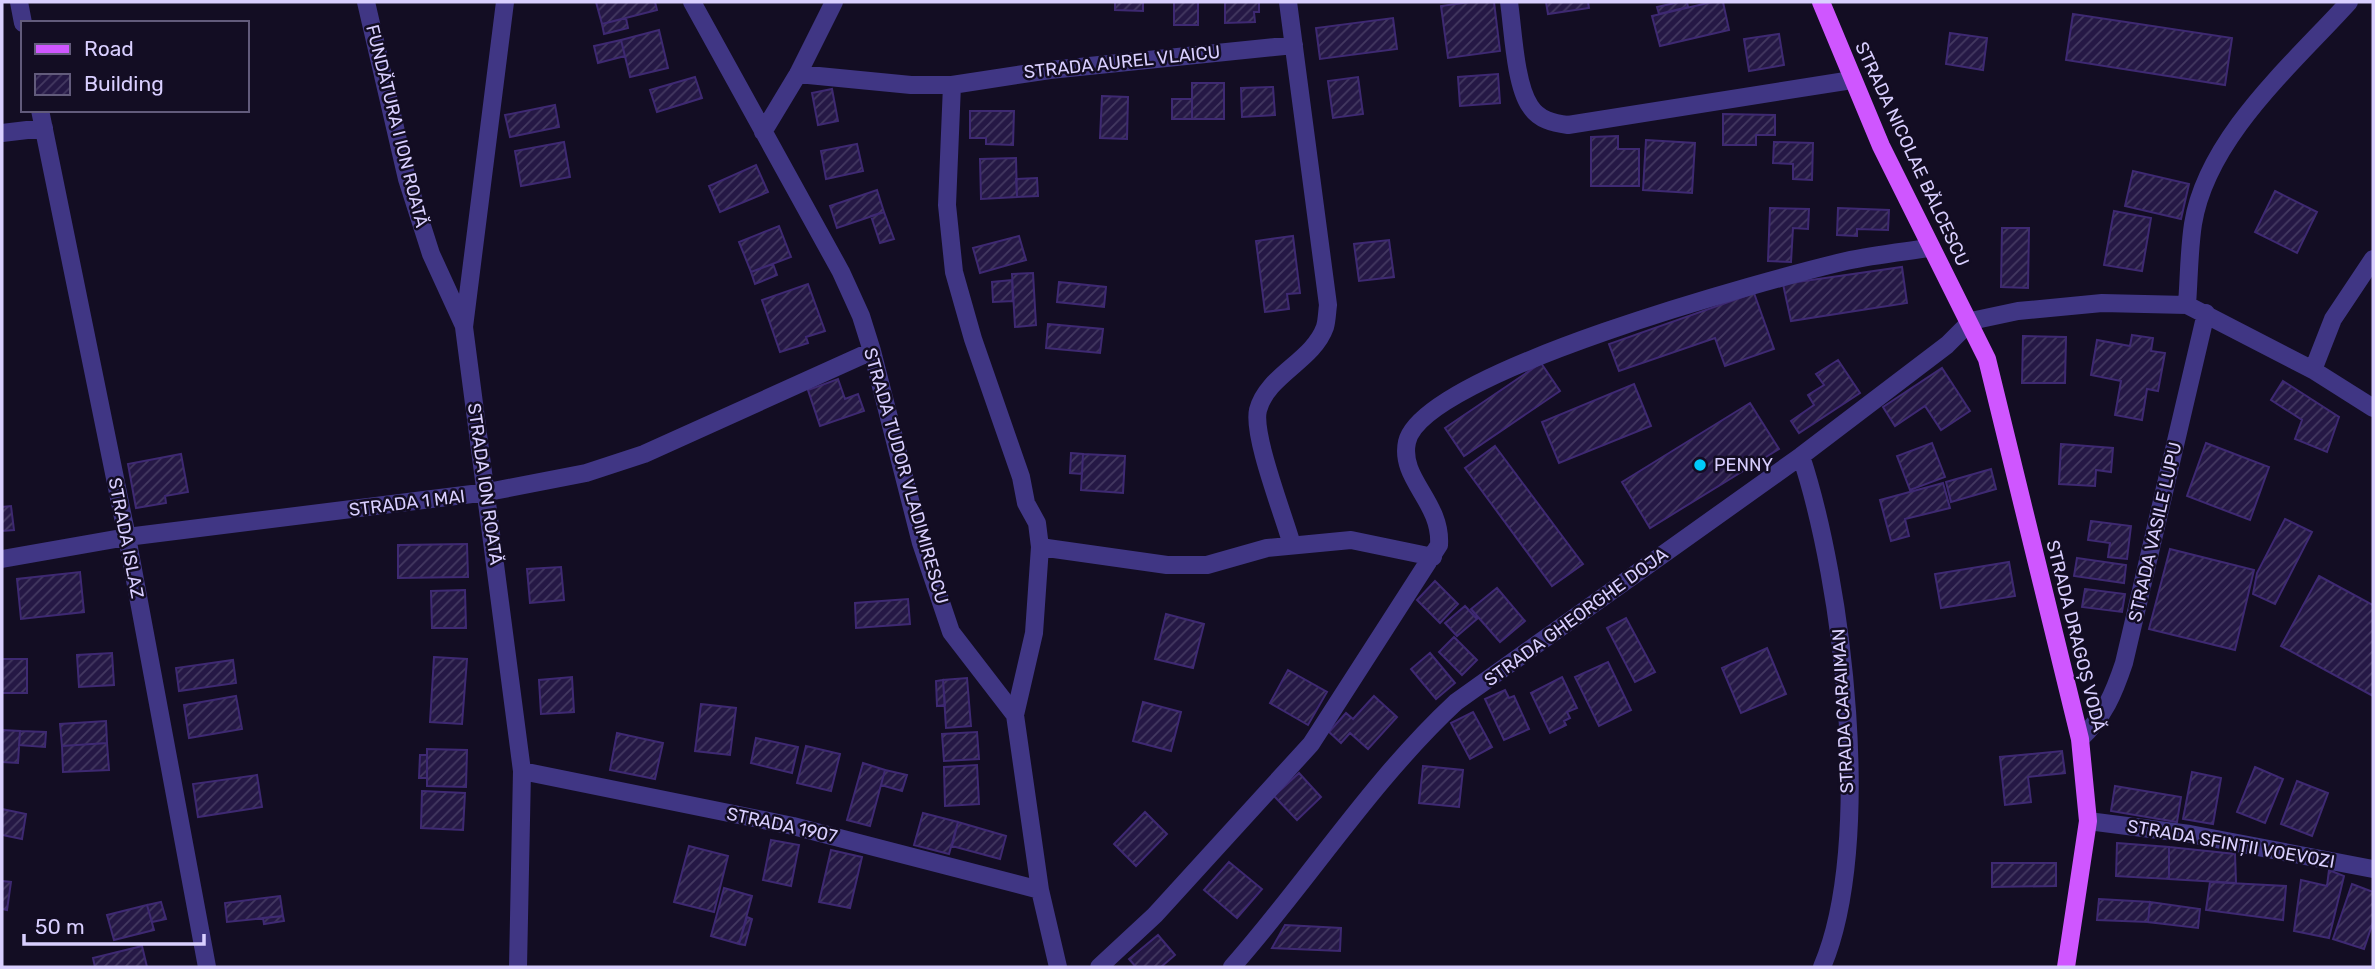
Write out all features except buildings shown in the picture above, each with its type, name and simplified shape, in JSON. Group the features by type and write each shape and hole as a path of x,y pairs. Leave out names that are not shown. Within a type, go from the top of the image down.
{"main road":[{"name":"STRADA NICOLAE BĂLCESCU","path":"1821,2 1852,80 1929,248 1971,321"},
{"name":"STRADA DRAGOȘ VODĂ","path":"1971,321 1987,359 2080,739 2087,789 2088,821 2067,967"}],"street":[{"path":"19,2 23,21"},
{"name":"FUNDĂTURA I ION ROATĂ","path":"366,2 407,179 431,254 464,327"},
{"name":"STRADA ION ROATĂ","path":"505,2 464,327 468,375 488,492 522,771 518,967"},
{"name":"STRADA TUDOR VLADIMIRESCU","path":"692,2 841,272 861,316 921,542 951,632 1015,715 1040,890 1058,967"},
{"path":"763,132 798,74 835,2"},
{"path":"1288,2 1328,305 1324,328 1304,355 1269,389 1257,411 1257,431 1292,545"},
{"path":"1508,2 1523,88 1530,106 1542,119 1553,123 1568,125 1852,80"},
{"path":"2187,305 2193,223 2204,184 2220,154 2243,119 2349,2"},
{"name":"STRADA AUREL VLAICU","path":"798,74 860,81 952,85 1049,70 1294,45"},
{"path":"952,85 947,205 954,272 973,339 1021,477 1027,502 1037,523 1040,547 1034,633 1015,715"},
{"path":"2,133 42,119"},
{"name":"STRADA ISLAZ","path":"42,119 127,537 207,967"},
{"path":"1099,967 1155,915 1311,744 1433,557 1439,545 1440,530 1436,515 1410,474 1407,442 1418,424 1444,403 1501,373 1684,304 1849,260 1929,248"},
{"path":"2313,370 2333,319 2373,259"},
{"path":"1971,321 2018,311 2102,303 2187,305 2313,370 2373,408"},
{"name":"STRADA VASILE LUPU","path":"2080,739 2097,724 2112,698 2124,663 2206,313"},
{"name":"STRADA GHEORGHE DOJA","path":"1232,967 1389,774 1425,732 1457,702 1801,456 1947,345 1971,321"},
{"name":"STRADA 1 MAI","path":"2,559 127,537 488,492 586,473 644,454 872,351"},
{"name":"STRADA CARAIMAN","path":"1801,456 1826,545 1837,610 1847,734 1846,853 1842,899 1822,967"},
{"path":"1040,547 1167,565 1207,565 1267,548 1351,540 1433,557"},
{"name":"STRADA 1907","path":"522,771 793,825 1040,890"},
{"name":"STRADA SFINȚII VOEVOZI","path":"2088,821 2203,836 2373,869"}],"place":[{"name":"PENNY","path":"1700,465"}]}
